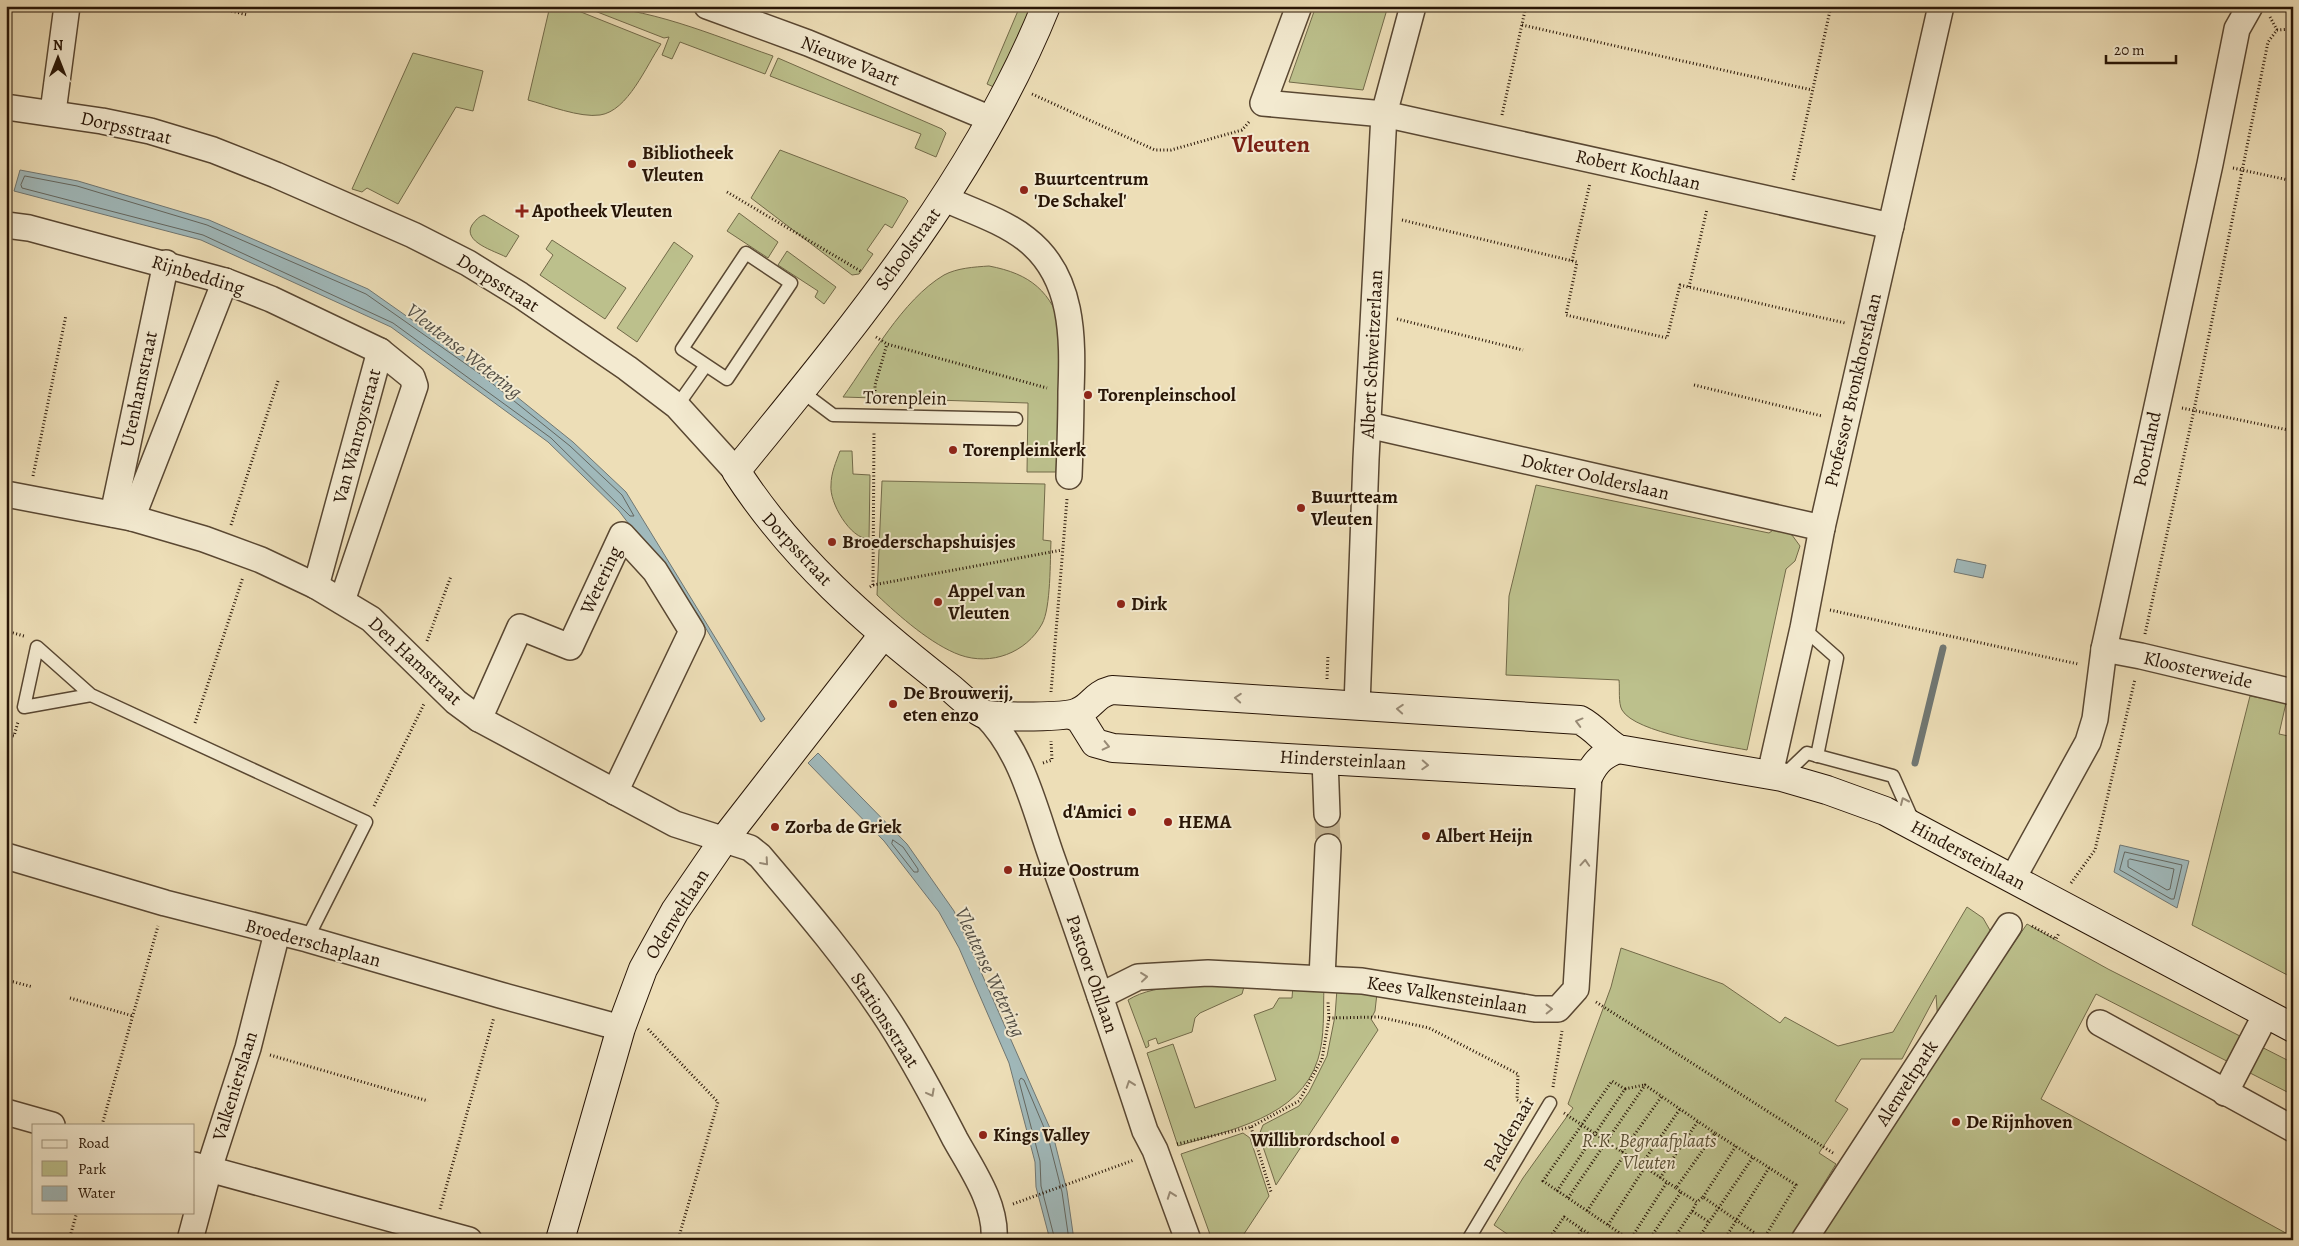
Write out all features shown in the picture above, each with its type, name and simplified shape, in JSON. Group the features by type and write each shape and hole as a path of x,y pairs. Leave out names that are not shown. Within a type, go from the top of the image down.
{"street":[{"path":"53,112 67,6"},
{"name":"Nieuwe Vaart","path":"707,6 808,43 990,120"},
{"name":"Schoolstraat","path":"736,471 801,391 945,199 1010,84 1046,6"},
{"path":"1263,103 1299,6"},
{"name":"Albert Schweitzerlaan","path":"1357,706 1368,425 1384,114 1413,6"},
{"name":"Professor Bronkhorstlaan","path":"1776,775 1822,528 1941,6"},
{"name":"Poortland","path":"2013,878 2088,742 2095,719 2102,659 2156,404 2210,164 2237,29 2250,6"},
{"name":"Robert Kochlaan","path":"1263,103 1384,114 1891,226"},
{"name":"Dorpsstraat","path":"6,107 53,112 150,131 213,150 276,175 413,235 468,263 520,295 677,406 736,471 776,528 796,552 883,635"},
{"path":"945,199 1007,227 1026,239 1042,253 1062,288 1073,340 1069,476"},
{"name":"Rijnbedding","path":"6,225 29,228 225,281 271,299 380,351"},
{"name":"Utenhamstraat","path":"123,516 166,264"},
{"name":"Utenhamstraat","path":"123,516 225,281"},
{"name":"Van Wanroystraat","path":"316,586 380,351 412,377 415,386 342,601"},
{"name":"Dokter Oolderslaan","path":"1368,425 1822,528"},
{"name":"Den Hamstraat","path":"17,496 123,516 224,546 250,555 316,586 371,619 456,702 479,718 675,824 723,841"},
{"name":"Wetering","path":"479,718 520,627 570,647 622,535 655,571 692,631 615,792"},
{"path":"883,635 985,715 1061,715"},
{"name":"Odenveltlaan","path":"560,1240 625,1018 643,970 675,911 723,841 883,635"},
{"name":"Kloosterweide","path":"2102,659 2141,656 2293,692"},
{"name":"Hindersteinlaan","path":"1061,715 1087,706 1100,694 1112,690 1580,720 1592,727 1610,745 1618,749 1776,775 1856,800 1916,827 2293,1028"},
{"name":"Pastoor Ohllaan","path":"985,715 1005,738 1021,771 1145,1131 1155,1150 1188,1240"},
{"name":"Hindersteinlaan","path":"1061,715 1080,719 1090,738 1102,746 1589,775"},
{"path":"1558,1009 1576,989 1589,775 1593,766 1602,757 1618,749"},
{"path":"1325,759 1327,814"},
{"name":"Stationsstraat","path":"723,841 739,843 760,856 842,955 889,1022 926,1083 982,1189 991,1212 994,1240"},
{"path":"1322,978 1328,846"},
{"name":"Broederschaplaan","path":"6,856 165,903 277,933 307,939 500,995 625,1018"},
{"name":"Alenveltpark","path":"1804,1240 2009,926"},
{"name":"Valkenierslaan","path":"195,1207 201,1167 248,1048 277,933"},
{"name":"Kees Valkensteinlaan","path":"1100,996 1138,977 1208,973 1362,981 1535,1009 1558,1009"},
{"path":"2224,1093 2266,1014"},
{"path":"2100,1022 2224,1093 2293,1129"},
{"path":"6,1112 48,1124"},
{"path":"201,1167 469,1240"},
{"name":"Valkenierslaan","path":"190,1240 194,1214"}],"lane":[{"path":"746,253 791,283 727,379 706,365 682,349 746,253"},
{"path":"677,406 706,365"},
{"name":"Torenplein","path":"801,391 833,415 1016,419"},
{"path":"1805,616 1837,658 1812,755"},
{"path":"91,695 24,707 37,647 91,695 366,822 307,939"},
{"path":"1776,775 1812,755 1893,776 1916,827"},
{"name":"Paddenaar","path":"1468,1240 1550,1103"}],"path":[{"path":"211,6 248,14"},
{"path":"1496,138 1526,6"},
{"path":"1788,203 1831,6"},
{"path":"1522,25 1812,90"},
{"path":"2059,902 2076,874 2095,850 2141,656 2194,410 2268,42 2277,30 2293,30"},
{"path":"1010,84 1155,150 1171,150 1242,130 1263,103"},
{"path":"1572,261 1595,160"},
{"path":"2210,164 2293,181"},
{"path":"1689,286 1712,186"},
{"path":"1379,214 1577,262 1566,315 1668,338 1680,285 1867,329"},
{"path":"1374,314 1523,350"},
{"path":"17,496 66,315"},
{"path":"872,586 875,385 887,344"},
{"path":"224,546 278,381"},
{"path":"1694,385 1846,422"},
{"path":"2156,404 2293,431"},
{"path":"1021,771 1052,760 1061,715 1062,550 1069,476"},
{"path":"852,605 872,586 1062,550"},
{"path":"189,740 250,555"},
{"path":"366,822 427,673 451,576"},
{"path":"6,610 9,610 6,627"},
{"path":"1805,616 2102,659"},
{"path":"102,1124 165,903"},
{"path":"1036,1196 1126,1164 1155,1150 1251,1127 1299,1101 1322,1059 1329,1018 1328,998 1322,978"},
{"path":"6,980 33,987"},
{"path":"1576,989 1852,1166"},
{"path":"434,1230 500,995"},
{"path":"70,998 133,1016"},
{"name":"Paddenaar","path":"1550,1103 1561,1045 1562,1024 1558,1009"},
{"path":"1329,1018 1379,1017 1429,1028 1518,1074 1517,1100 1542,1116"},
{"path":"625,1018 718,1102 678,1240"},
{"path":"248,1048 428,1101"},
{"path":"1667,1182 1630,1240 1542,1181 1612,1081 1626,1089 1645,1085 1796,1185 1763,1240"},
{"path":"1568,1198 1645,1085"},
{"path":"1557,1191 1626,1089"},
{"path":"1588,1211 1662,1096"},
{"path":"1608,1226 1643,1166 1680,1109"},
{"path":"1660,1178 1698,1121"},
{"path":"1581,1124 1697,1202"},
{"path":"1251,1127 1271,1192"},
{"path":"1676,1188 1715,1133"},
{"path":"1674,1240 1697,1202 1703,1197 1736,1146"},
{"path":"1697,1240 1753,1157"},
{"path":"1724,1240 1769,1168"},
{"path":"1649,1240 1681,1192"},
{"path":"1703,1197 1755,1233 1753,1239"},
{"path":"1692,1211 1709,1222"},
{"path":"69,1240 76,1214"},
{"path":"1548,1240 1564,1216 1598,1240"},
{"path":"1575,1240 1582,1229"},
{"path":"22,1237 32,1240"}],"green space":[{"path":"550,6 566,6 661,44 628,97 610,112 600,115 583,115 528,100"},
{"path":"582,6 606,7 655,16 773,56 765,74 680,42 672,59 662,55 669,37 664,38"},
{"path":"1020,6 1035,6 996,88 987,84"},
{"path":"1316,6 1388,6 1363,90 1289,82"},
{"path":"413,53 483,71 473,111 456,107 398,204 367,188 362,192 352,189"},
{"path":"778,58 942,129 946,133 936,157 915,148 921,134 770,76"},
{"path":"780,150 905,198 908,201 892,228 885,224 867,250 873,254 859,274 852,275 751,198"},
{"path":"739,213 778,242 768,258 727,231"},
{"path":"484,215 519,236 506,257 481,245 472,236 470,231 472,225"},
{"path":"552,240 626,288 605,319 540,275 553,255 546,249"},
{"path":"674,242 693,256 637,342 617,328"},
{"path":"787,251 836,287 824,304 815,297 818,291 778,265"},
{"path":"989,266 1017,274 1028,280 1046,295 1059,318 1064,333 1056,472 1027,472 1028,403 843,397 888,331 914,299 944,275 972,267"},
{"path":"840,451 852,451 853,474 870,475 869,539 855,533 848,526 833,501 831,481"},
{"path":"882,481 1045,484 1043,540 1051,541 1049,596 1042,624 1027,643 995,658 972,658 960,655 927,637 877,595"},
{"path":"1536,485 1769,533 1776,528 1792,535 1800,546 1795,561 1786,569 1747,750 1680,737 1643,725 1630,718 1621,707 1619,680 1506,675 1509,596"},
{"path":"2250,696 2286,703 2279,734 2293,737 2293,978 2192,925"},
{"name":"R.K. Begraafplaats Vleuten","path":"1967,907 1983,918 1991,932 1938,1023 1936,995 1902,1059 1861,1059 1835,1101 1848,1109 1819,1153 1836,1164 1789,1240 1516,1240 1494,1225 1523,1178 1573,1108 1568,1104 1611,987 1621,948 1723,984 1780,1023 1785,1017 1838,1046 1893,1032"},
{"path":"2027,924 2108,969 2293,1063 2293,1095 2096,994 2041,1099 2293,1237 2293,1240 1819,1240 1946,1041"},
{"path":"1245,983 1242,994 1200,1013 1195,1018 1192,1032 1158,1044 1156,1038 1148,1041 1149,1046 1146,1048 1128,1000 1140,994 1169,987"},
{"path":"1293,985 1324,987 1322,1042 1318,1059 1309,1079 1296,1095 1260,1119 1178,1146 1147,1053 1173,1044 1195,1108 1276,1080 1254,1015 1273,1008 1279,998 1292,998"},
{"path":"1337,989 1377,993 1375,1011 1371,1019 1378,1030 1276,1185 1259,1135 1263,1125 1299,1106 1309,1092 1327,1056 1335,1016"},
{"path":"1243,1133 1250,1138 1269,1196 1240,1240 1212,1240 1181,1154"}],"water":[{"path":"20,170 78,181 209,220 368,289 486,372 573,442 626,492 765,719 761,722 698,615 619,511 548,442 391,327 201,240 14,191"},
{"path":"1957,559 1986,565 1983,578 1954,572"},
{"path":"818,753 907,844 954,911 1053,1135 1067,1191 1074,1240 1050,1240 1036,1187 1035,1162 1009,1063 959,948 939,912 884,841 808,763"},
{"path":"2120,845 2189,861 2177,908 2114,872"}],"waterway":[{"path":"1915,763 1943,648"}],"tunnel":[{"path":"1327,814 1328,847"}],"place":[{"name":"Bibliotheek Vleuten","path":"632,164"},
{"name":"Buurtcentrum 'De Schakel'","path":"1024,190"},
{"name":"Apotheek Vleuten","path":"522,211"},
{"name":"Torenpleinschool","path":"1088,395"},
{"name":"Torenpleinkerk","path":"953,450"},
{"name":"Buurtteam Vleuten","path":"1301,508"},
{"name":"Broederschapshuisjes","path":"832,542"},
{"name":"Appel van Vleuten","path":"938,602"},
{"name":"Dirk","path":"1121,604"},
{"name":"De Brouwerij, eten enzo","path":"893,704"},
{"name":"d'Amici","path":"1132,812"},
{"name":"HEMA","path":"1168,822"},
{"name":"Zorba de Griek","path":"775,827"},
{"name":"Albert Heijn","path":"1426,836"},
{"name":"Huize Oostrum","path":"1008,870"},
{"name":"De Rijnhoven","path":"1956,1122"},
{"name":"Kings Valley","path":"983,1135"},
{"name":"Willibrordschool","path":"1395,1140"}],"district":[{"name":"Vleuten","path":"1271,144"}],"water label":[{"name":"Vleutense Wetering","path":"464,351"},
{"name":"Vleutense Wetering","path":"990,972"}]}
